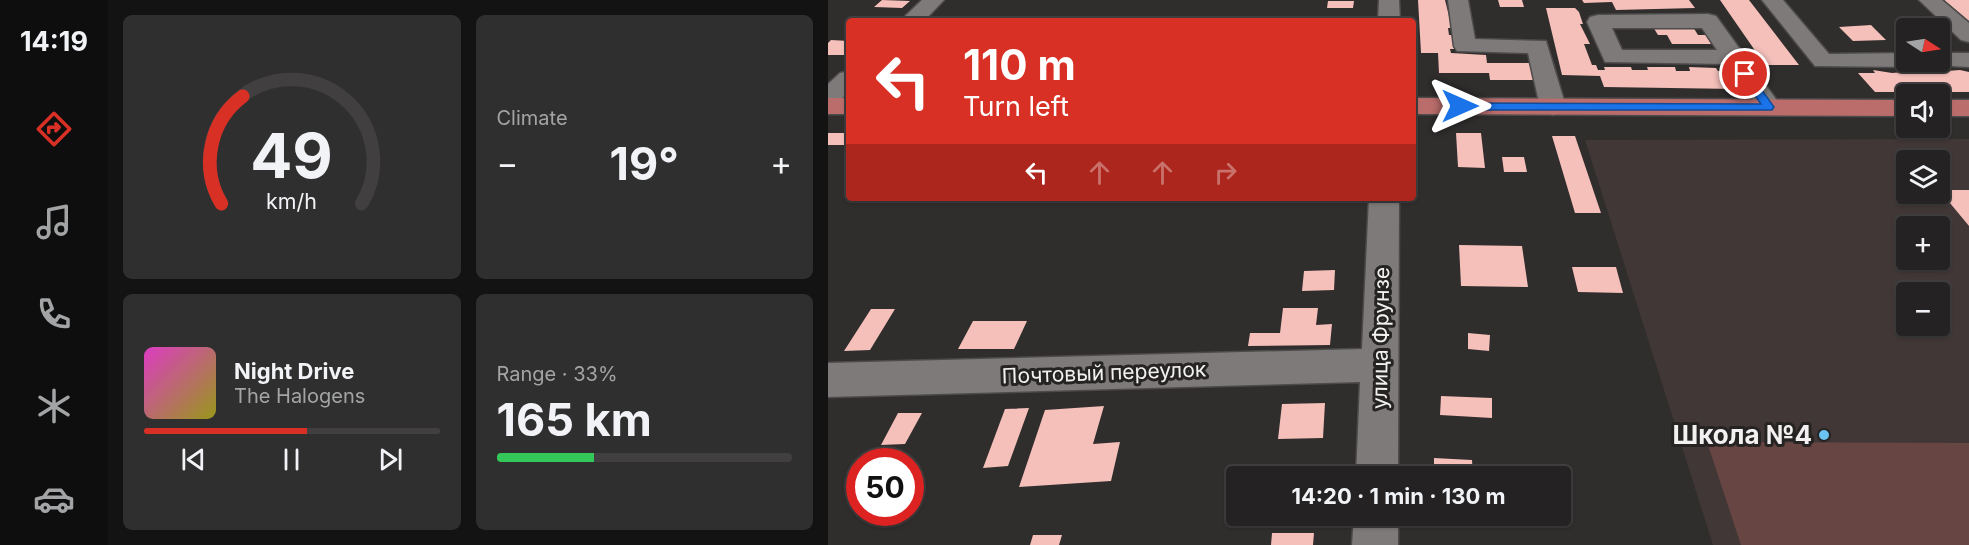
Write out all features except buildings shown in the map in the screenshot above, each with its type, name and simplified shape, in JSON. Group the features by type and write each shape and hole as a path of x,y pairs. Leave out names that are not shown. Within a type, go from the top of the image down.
{"main road":[{"path":"828,106 846,106"},
{"path":"1416,106 1896,108"},
{"path":"1950,108 1969,108"}],"street":[{"path":"914,18 934,0"},
{"path":"1389,0 1389,18"},
{"path":"1458,0 1465,46 1538,46 1553,107"},
{"path":"1773,0 1823,61 1896,60"},
{"path":"1929,0 1969,35"},
{"path":"1733,57 1613,57 1598,22 1708,21 1769,107"},
{"path":"1950,60 1969,60"},
{"path":"828,98 846,81"},
{"name":"улица Фрунзе","path":"1377,466 1384,201"},
{"name":"Почтовый переулок","path":"828,380 1380,365"},
{"path":"1375,545 1376,526"}],"shaded area":[{"name":"Школа №4","path":"1969,139 1969,545 1713,545 1585,140"},
{"path":"1707,442 1969,443 1969,545 1741,545"}],"place":[{"name":"Школа №4","path":"1824,435"}],"route":[{"path":"1460,106 1769,107 1745,74"}]}
